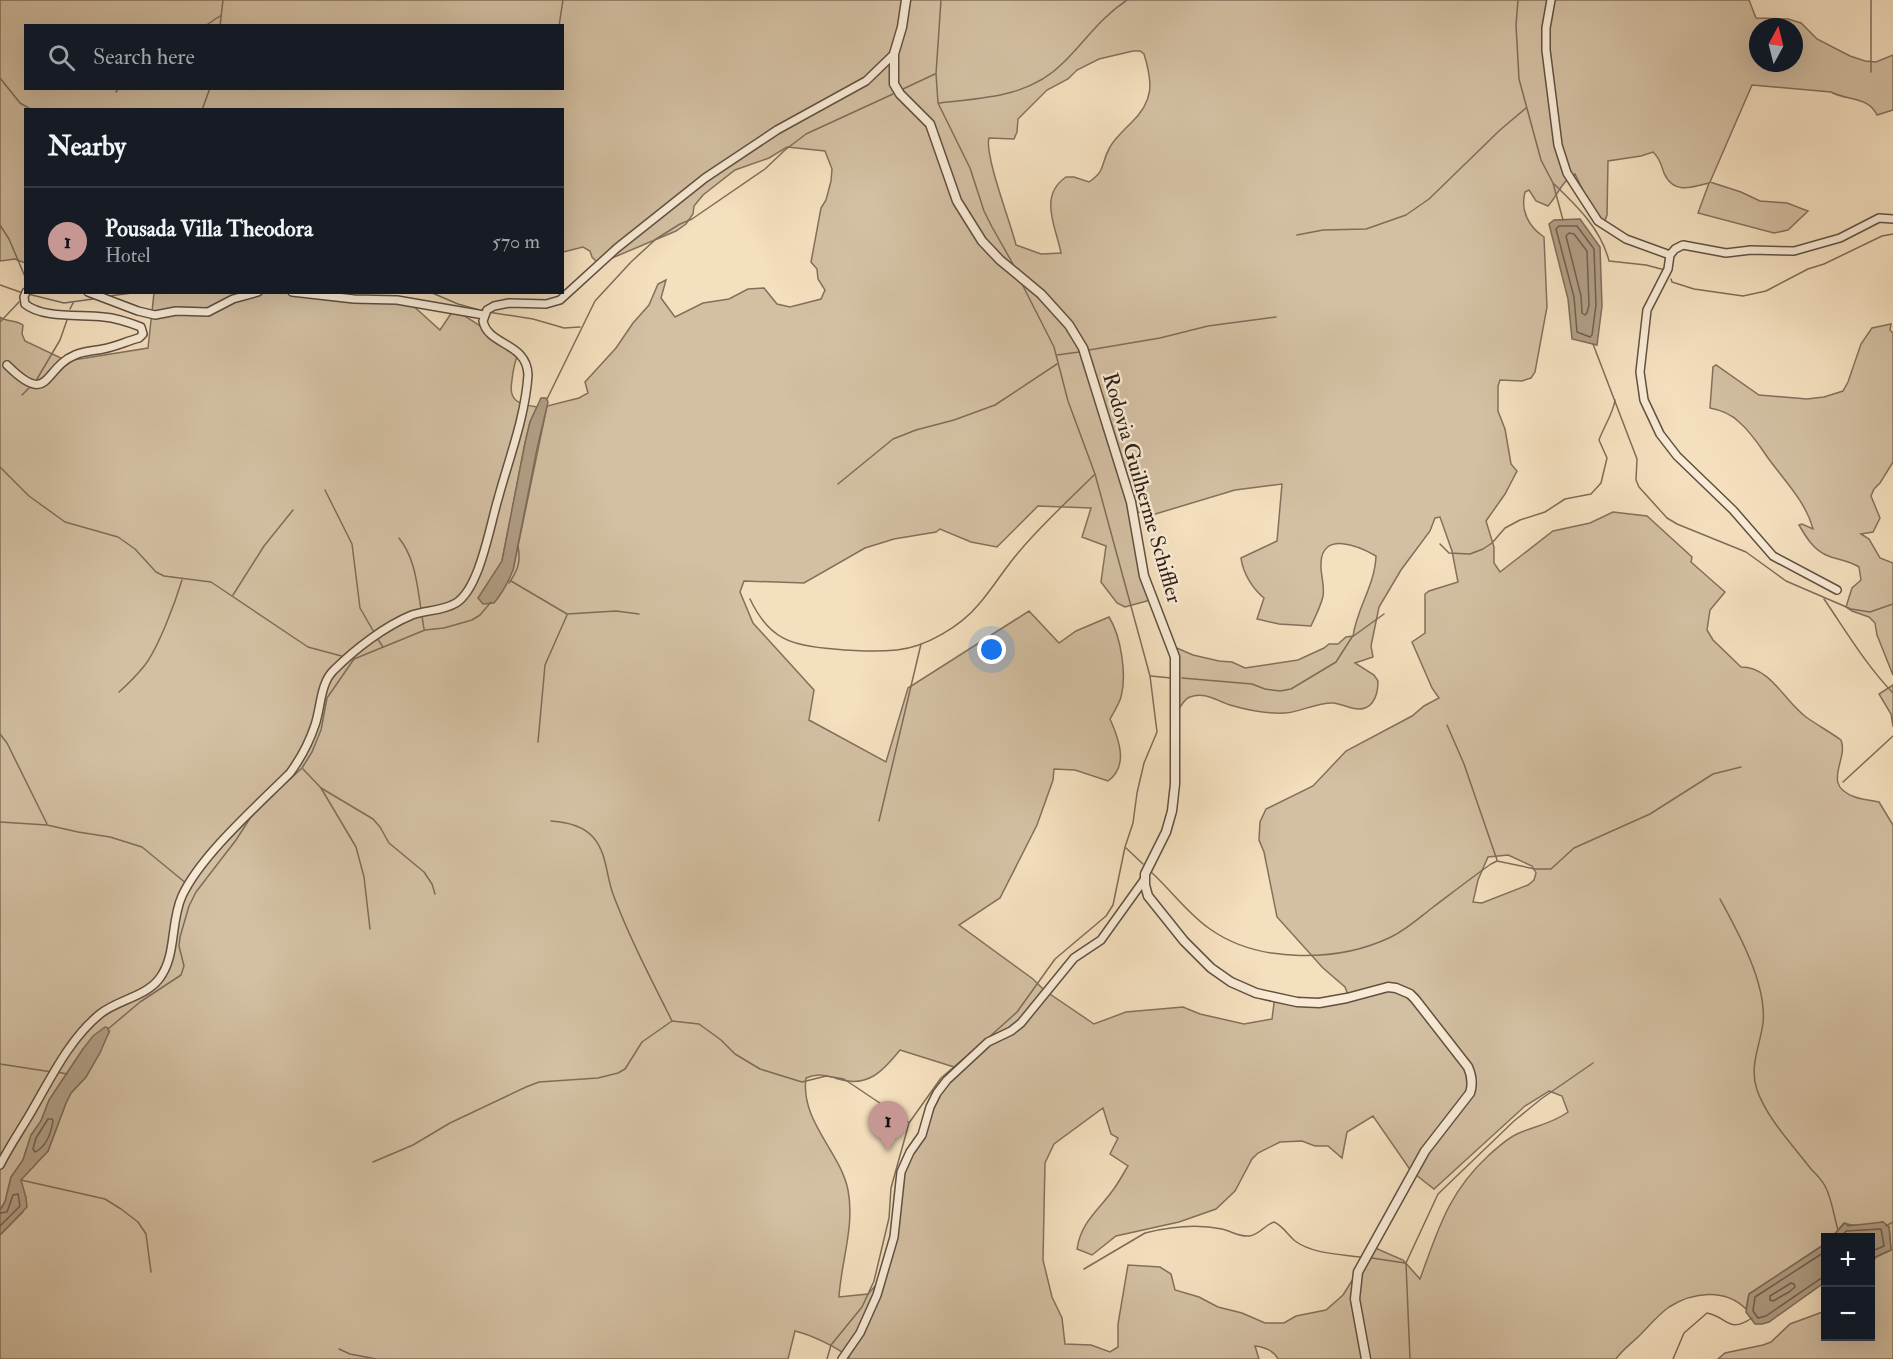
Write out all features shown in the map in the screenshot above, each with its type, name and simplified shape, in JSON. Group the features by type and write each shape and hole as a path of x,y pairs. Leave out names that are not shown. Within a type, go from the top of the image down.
{"street":[{"name":"Rodovia Guilherme Schiffler","path":"906,0 902,27 894,54 894,84 900,94 930,124 957,201 982,241 1000,260 1041,294 1069,325 1083,348 1131,502 1144,576 1175,657 1172,811 1166,831 1144,880"},
{"path":"1551,0 1546,28 1546,50 1558,146 1567,173 1598,221 1626,239 1670,255"},
{"path":"0,1165 59,1064 82,1032 102,1013 152,986 159,979 168,960 176,913 182,896 215,849 290,773 300,759 316,724 324,688 332,671 393,623 415,614 450,606 465,594 483,554 510,463 528,381 528,368 523,356 483,325 487,310 501,305 546,304 560,300 616,248 705,178 777,130 866,81 894,54"},
{"path":"1837,590 1773,556 1733,510 1677,456 1660,434 1644,400 1640,372 1645,316 1668,269 1670,255 1683,245 1726,253 1751,250 1794,251 1839,238 1872,220 1893,219"},
{"path":"7,365 24,381 42,384 71,356 104,349 139,338 143,334 141,327 118,319 34,309 26,304 25,294"},
{"path":"93,294 128,308 155,315 176,311 207,312 232,299 251,294"},
{"path":"310,294 354,299 397,300 484,315"},
{"path":"842,1359 860,1333 877,1295 894,1237 902,1172 910,1152 922,1135 930,1107 937,1094 947,1080 982,1047 1021,1023 1074,958 1101,940 1144,880"},
{"path":"1144,880 1151,902 1184,941 1211,968 1231,982 1256,993 1308,1003 1347,998 1395,987 1415,999 1468,1067 1472,1080 1470,1094 1425,1151 1358,1272 1355,1299 1366,1359"}],"shaded area":[{"path":"0,0 1749,0 1756,18 1749,18 1749,72 1803,72 1803,25 1817,39 1865,61 1876,62 1893,55 1893,110 1877,115 1863,102 1831,92 1752,85 1710,182 1760,201 1787,203 1808,211 1788,230 1774,233 1698,213 1709,183 1689,188 1677,187 1668,180 1659,159 1653,152 1608,161 1607,215 1603,226 1575,174 1563,185 1548,206 1536,201 1529,190 1525,192 1524,206 1527,218 1544,237 1547,307 1535,372 1531,378 1522,381 1500,380 1498,386 1498,411 1505,429 1511,464 1517,471 1505,494 1486,521 1494,547 1494,563 1500,572 1553,531 1590,523 1613,512 1647,516 1692,557 1691,562 1725,592 1710,610 1707,630 1713,640 1741,667 1752,668 1761,673 1777,686 1806,717 1841,740 1842,756 1837,779 1839,786 1855,797 1879,802 1893,825 1893,1359 1718,1359 1725,1353 1771,1342 1790,1324 1821,1312 1821,1341 1875,1341 1875,1259 1891,1250 1889,1227 1883,1222 1858,1226 1844,1223 1835,1233 1821,1233 1821,1247 1749,1294 1746,1309 1738,1302 1719,1295 1709,1294 1678,1302 1661,1314 1616,1359 1278,1359 1268,1350 1255,1346 1259,1359 850,1359 825,1342 795,1331 788,1359 0,1359 0,1235 23,1212 26,1198 20,1180 48,1151 71,1093 86,1077 109,1032 83,1049 49,1100 41,1121 31,1135 23,1160 11,1177 5,1202 0,1210 0,317 23,325 22,334 25,341 67,361 148,348 154,294 311,294 376,303 398,296 409,302 440,330 454,309 519,351 511,387 513,397 520,403 537,407 530,422 525,443 502,561 495,574 513,570 547,406 579,398 588,393 585,382 616,348 649,305 658,284 666,280 661,298 675,317 703,303 729,299 748,289 764,288 777,304 790,307 821,299 825,290 818,279 817,269 811,262 821,208 826,200 832,169 825,151 787,147 769,158 735,170 703,195 694,206 693,214 686,224 676,231 605,261 596,261 590,251 583,247 564,252 564,108 24,108 24,263 15,259 0,261","holes":["1140,51 1144,54 1150,83 1148,99 1139,115 1112,144 1095,178 1089,182 1066,177 1053,193 1051,212 1061,253 1041,254 1016,245 990,159 989,138 1014,139 1018,119 1047,90 1068,79 1077,70 1099,59","1282,484 1277,541 1241,558 1249,580 1264,598 1257,619 1279,624 1311,626 1323,596 1321,571 1323,553 1334,544 1351,545 1376,556 1373,577 1353,636 1346,637 1338,644 1329,644 1298,660 1245,668 1232,662 1193,655 1172,646 1178,710 1188,698 1195,695 1210,697 1243,708 1278,713 1328,703 1359,709 1369,706 1377,693 1378,681 1374,675 1355,663 1373,657 1371,646 1379,607 1401,570 1430,531 1435,518 1440,517 1452,551 1458,582 1425,594 1425,633 1412,642 1432,688 1439,698 1412,716 1346,751 1313,786 1266,809 1260,822 1259,840 1264,852 1277,917 1323,968 1345,987 1348,995 1311,999 1275,995 1272,1019 1244,1024 1200,1014 1183,1007 1126,1012 1094,1024 1044,990 1033,979 959,925 1000,898 1037,825 1053,780 1054,769 1075,770 1108,781 1118,768 1119,743 1110,719 1121,697 1123,667 1117,634 1109,617 1076,631 1059,643 1029,611 908,688 886,762 809,720 814,690 753,623 740,592 744,581 804,583 865,548 894,539 936,532 940,529 971,542 997,547 1038,506 1091,508 1082,537 1106,546 1101,582 1117,603 1125,607 1154,599 1135,513 1152,515 1235,490","1508,855 1532,866 1536,873 1534,880 1528,885 1482,903 1473,902 1478,880 1488,857","900,1050 954,1067 934,1108 925,1135 908,1162 902,1180 885,1275 868,1294 839,1297 849,1230 850,1203 844,1176 809,1108 806,1078 822,1075 849,1081 866,1079 881,1071","1549,1091 1562,1096 1568,1112 1509,1138 1474,1170 1446,1213 1420,1279 1403,1260 1373,1247 1343,1295 1326,1310 1296,1316 1284,1323 1265,1323 1175,1290 1171,1274 1160,1267 1128,1265 1118,1324 1118,1347 1110,1352 1091,1345 1065,1344 1062,1318 1052,1297 1043,1260 1045,1163 1054,1144 1103,1108 1111,1134 1118,1138 1110,1154 1128,1166 1082,1231 1077,1249 1092,1255 1116,1236 1179,1222 1216,1209 1235,1191 1252,1159 1258,1153 1280,1142 1302,1141 1315,1146 1328,1146 1342,1158 1347,1132 1373,1116 1411,1171 1434,1189 1525,1106"]},
{"path":"1891,324 1890,330 1893,333 1893,462 1871,496 1880,518 1873,532 1861,534 1869,539 1880,558 1893,563 1893,675 1877,635 1875,623 1869,617 1846,607 1852,588 1861,580 1859,567 1826,555 1814,546 1799,525 1813,529 1810,519 1794,492 1755,439 1733,417 1710,408 1713,367 1716,365 1759,395 1807,399 1843,391 1861,344 1872,328"},
{"path":"1893,685 1893,727 1891,714 1879,694"}],"water":[{"path":"1580,219 1600,247 1602,306 1597,345 1572,339 1568,299 1549,224 1554,220"},
{"path":"541,398 546,398 548,402 513,570 494,603 483,604 478,598 502,561 530,422"},
{"path":"105,1027 109,1032 100,1053 86,1077 71,1093 48,1151 21,1180 27,1207 0,1235 0,1210 5,1202 11,1177 23,1160 31,1135 41,1121 49,1100 83,1049 93,1036"},
{"path":"1883,1222 1889,1227 1891,1250 1875,1257 1875,1233 1836,1233 1845,1223 1848,1226"},
{"path":"1821,1247 1821,1285 1769,1322 1755,1324 1746,1312 1749,1294"}],"waterway":[{"path":"220,24 223,0"},
{"path":"559,24 563,0"},
{"path":"941,0 936,74 938,103 970,168 984,211 1013,264"},
{"path":"939,103 1006,94 1037,82 1051,74 1101,21 1127,0"},
{"path":"1518,0 1516,25 1519,79 1541,160 1553,183 1563,220"},
{"path":"1871,0 1871,72"},
{"path":"208,24 220,16"},
{"path":"903,89 935,74"},
{"path":"0,78 20,103 29,108"},
{"path":"203,108 209,90"},
{"path":"547,399 595,301 656,239 692,219 765,169 806,134 893,94"},
{"path":"1297,235 1323,230 1366,229 1406,215 1429,199 1526,108"},
{"path":"1554,184 1594,228 1609,261 1646,265 1665,270"},
{"path":"0,225 9,239 24,274"},
{"path":"1671,279 1672,282 1694,289 1743,296 1766,291 1808,269 1824,264 1882,236 1893,234"},
{"path":"987,1039 1017,1012 1055,959 1106,916 1113,905 1125,847 1133,823 1144,763 1157,732 1150,676 1095,474 1068,401 1054,347 1022,284"},
{"path":"0,285 20,292"},
{"path":"28,294 64,303 93,299"},
{"path":"109,296 124,294"},
{"path":"435,294 483,311"},
{"path":"0,322 19,302"},
{"path":"70,309 73,303"},
{"path":"488,312 533,319 564,328 580,327"},
{"path":"1089,350 1160,338 1208,326 1276,317"},
{"path":"37,379 60,340 67,320"},
{"path":"1593,344 1637,459 1636,480 1639,487 1667,518 1746,552 1786,581 1851,609 1870,612 1893,604"},
{"path":"1057,355 1079,352"},
{"path":"838,484 893,439 995,405 1057,364"},
{"path":"22,395 29,388"},
{"path":"1440,544 1449,553 1470,554 1492,543 1505,528 1520,520 1545,512 1565,499 1591,494 1601,483 1607,458 1599,440 1615,400"},
{"path":"0,467 29,496 65,522 118,537 135,549 156,572 164,576 211,582 308,647 345,657"},
{"path":"750,599 757,613 774,632 805,646 881,651 920,645 963,620 984,598 1008,565 1045,523 1094,475"},
{"path":"325,490 352,544 360,608 375,634"},
{"path":"233,595 264,546 293,510"},
{"path":"399,538 412,563 421,609"},
{"path":"509,583 518,566 518,546"},
{"path":"119,692 145,665 156,647 182,580"},
{"path":"511,581 567,614 616,611 639,614"},
{"path":"1824,599 1865,659 1893,693"},
{"path":"260,807 302,768 321,730 327,698 354,659 425,630 444,628 472,620 480,615 491,602"},
{"path":"1182,678 1252,684 1280,691 1291,689 1336,662 1352,637 1384,614"},
{"path":"538,742 545,665 567,615"},
{"path":"422,616 424,629"},
{"path":"377,638 383,647"},
{"path":"879,821 921,644"},
{"path":"1151,676 1171,678"},
{"path":"1447,725 1464,764 1497,860"},
{"path":"0,734 7,743 47,824"},
{"path":"1843,782 1893,736"},
{"path":"1151,872 1202,923 1230,940 1252,949 1299,956 1348,951 1370,945 1402,931 1497,861 1535,869 1551,869 1574,848 1650,814 1713,774 1741,767"},
{"path":"303,769 321,788 373,819 389,843 424,872 435,894"},
{"path":"321,788 356,847 364,877 370,929"},
{"path":"108,1029 140,1002 181,975 184,966 179,946 180,937 189,906 196,892 236,840 254,812"},
{"path":"551,821 579,827 589,833 598,843 619,910 672,1021"},
{"path":"0,822 47,825 110,837 142,847 187,884"},
{"path":"1126,848 1143,864"},
{"path":"1720,899 1750,959 1760,992 1763,1023 1754,1073 1757,1090 1774,1122 1824,1184 1838,1230"},
{"path":"373,1162 413,1145 450,1123 539,1082 598,1078 618,1073 625,1069 642,1042 672,1021 699,1024 735,1054 760,1069 802,1082 826,1076 844,1079 908,1122"},
{"path":"827,1359 831,1345 862,1307 874,1281 889,1218 891,1188 909,1123 941,1078 983,1042"},
{"path":"1410,1359 1406,1263 1438,1194 1514,1121 1593,1063"},
{"path":"0,1064 52,1072"},
{"path":"57,1072 67,1074"},
{"path":"21,1180 105,1199 121,1209 138,1222 146,1234 151,1272"},
{"path":"1084,1269 1145,1233 1193,1226 1222,1229 1249,1236 1274,1222 1295,1241 1310,1249 1360,1257"},
{"path":"1886,1226 1893,1222"},
{"path":"1372,1258 1405,1263"},
{"path":"1673,1359 1684,1333 1707,1313 1733,1325 1744,1323 1752,1318"},
{"path":"339,1349 350,1354 376,1359"}],"place":[{"name":"Pousada Villa Theodora","path":"888,1151"}]}
